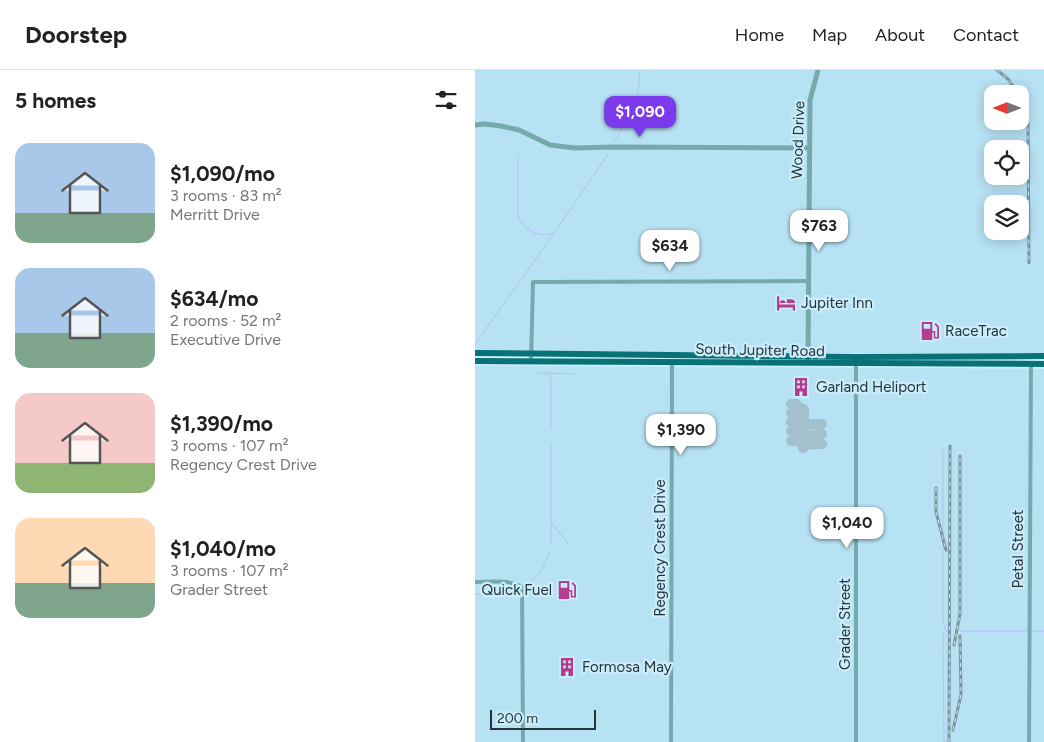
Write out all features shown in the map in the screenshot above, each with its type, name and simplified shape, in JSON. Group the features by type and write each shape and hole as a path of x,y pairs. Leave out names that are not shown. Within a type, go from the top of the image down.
{"main road":[{"name":"South Jupiter Road","path":"475,353 585,354 672,358 1044,356"},
{"path":"585,354 585,362"},
{"name":"South Jupiter Road","path":"475,361 585,362 672,358"},
{"name":"South Jupiter Road","path":"808,358 856,364 1044,364"}],"street":[{"name":"Wood Drive","path":"808,358 810,100 818,70"},
{"path":"475,125 485,124 513,129 550,145 575,148 809,148"},
{"path":"531,362 533,282 809,282"},
{"name":"Grader Street","path":"856,356 856,742"},
{"name":"Petal Street","path":"1029,742 1031,356"},
{"name":"Regency Crest Drive","path":"671,742 672,358"},
{"path":"475,582 504,582 522,587 523,742"}],"shaded area":[{"path":"475,70 1044,70 1044,354 475,351"},
{"path":"475,366 1044,369 1044,742 475,742"}],"waterway":[{"path":"613,143 633,109 638,91 640,70"},
{"path":"475,344 608,154"},
{"path":"518,157 518,215 520,220 532,232 543,235 554,233"},
{"path":"536,373 546,374 551,378 551,427"},
{"path":"545,373 576,374"},
{"path":"551,443 551,544"},
{"path":"943,449 943,534"},
{"path":"551,522 569,545"},
{"path":"943,545 943,622 946,631"},
{"path":"527,587 541,571 550,553"},
{"path":"475,594 489,594"},
{"path":"944,742 943,638 944,633 947,631"},
{"path":"960,631 1027,631"},
{"path":"1032,631 1044,631"}],"taxiway":[{"path":"791,404 796,404 804,409 803,448"},
{"path":"791,413 804,414"},
{"path":"791,422 804,423"},
{"path":"804,425 822,424"},
{"path":"791,431 804,433"},
{"path":"804,435 822,434"},
{"path":"791,441 804,442"},
{"path":"804,445 822,444"}],"railway":[{"path":"997,70 1012,85"},
{"path":"1028,130 1029,263"},
{"path":"949,742 950,446"},
{"path":"954,645 960,614 960,456"},
{"path":"936,488 936,512 946,550"},
{"path":"953,730 961,695 960,636"}],"place":[{"name":"Jupiter Inn","path":"786,303"},
{"name":"RaceTrac","path":"930,331"},
{"name":"Garland Heliport","path":"801,387"},
{"name":"Quick Fuel","path":"567,590"},
{"name":"Formosa May","path":"567,667"}]}
